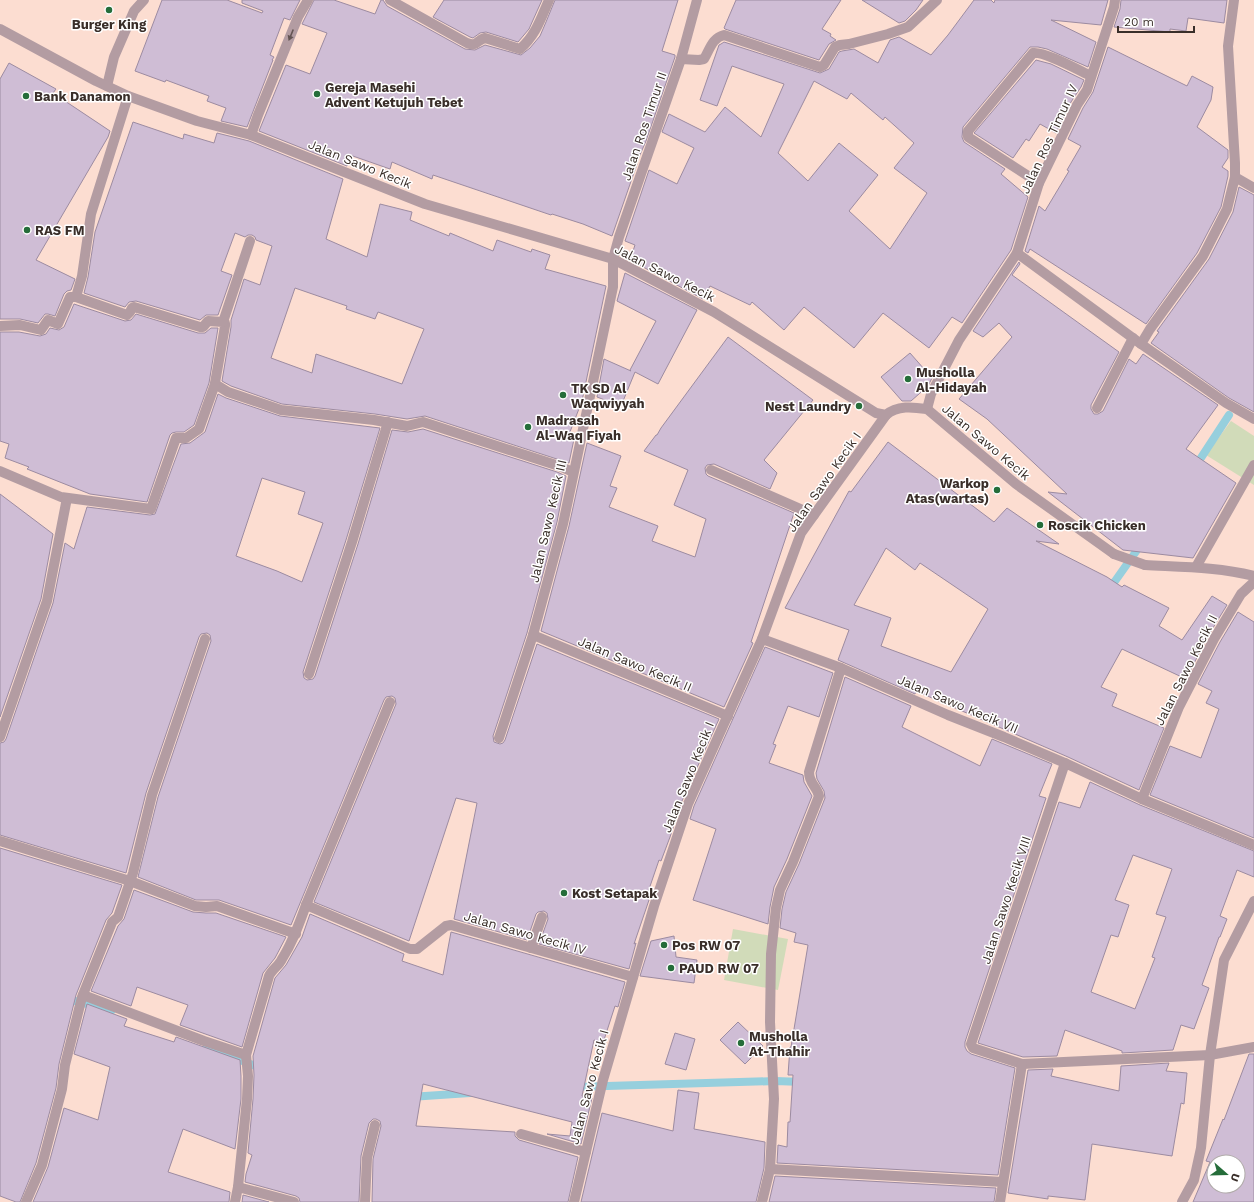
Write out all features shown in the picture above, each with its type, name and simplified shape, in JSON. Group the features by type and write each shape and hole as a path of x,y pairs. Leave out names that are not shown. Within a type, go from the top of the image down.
{"street":[{"path":"107,86 117,50 134,11 144,0"},
{"path":"251,135 298,17 308,0"},
{"path":"390,0 472,45 485,38 520,49 534,34 549,0"},
{"name":"Jalan Ros Timur II","path":"613,259 619,237 681,59 697,0"},
{"path":"681,59 699,60 704,58 718,36 724,35 820,67 824,65 835,47 888,34 908,27 937,0"},
{"name":"Jalan Ros Timur IV","path":"927,409 931,394 959,340 1016,253 1039,183 1077,105 1087,90 1115,0"},
{"path":"1097,408 1137,341 1150,329 1203,256 1227,209 1235,176 1228,46 1234,0"},
{"name":"Jalan Sawo Kecik","path":"0,29 128,96 198,121 251,135 425,204 613,259 714,312 876,413 886,415 893,410 902,408 927,409 1016,484 1114,554 1145,564 1196,567 1254,576"},
{"path":"1039,183 968,136 968,131 1033,53 1050,57 1091,76"},
{"path":"76,297 82,276 91,214 128,96"},
{"path":"1235,176 1254,188"},
{"path":"0,471 61,497 151,509 176,438 186,438 199,429 215,384 225,326 225,323 223,322 250,241"},
{"path":"1016,253 1137,341 1226,403 1254,419"},
{"name":"Jalan Sawo Kecik III","path":"499,738 533,635 563,524 613,287 613,259"},
{"path":"0,326 20,325 41,330 48,320 58,324 70,297 76,297 127,315 134,307 200,327 203,327 208,321 223,322"},
{"path":"215,384 228,392 281,410 388,422 407,426 423,422 559,466 573,472"},
{"name":"Jalan Sawo Kecik I","path":"574,1202 603,1080 654,906 688,804 762,639 801,533 886,415"},
{"path":"308,674 352,542 388,422"},
{"path":"1196,567 1254,465"},
{"path":"711,470 814,515"},
{"path":"0,737 47,601 66,498"},
{"name":"Jalan Sawo Kecik II","path":"1142,799 1179,707 1214,640 1241,594 1254,582"},
{"name":"Jalan Sawo Kecik II","path":"533,635 728,716"},
{"path":"26,1202 42,1165 62,1089 65,1065 83,996 112,922 118,917 133,873 152,795 205,639"},
{"name":"Jalan Sawo Kecik VII","path":"762,639 841,668 948,715 1065,763"},
{"path":"762,1202 770,1169 774,1099 770,1014 771,954 776,908 780,890 793,862 819,796 817,790 810,782 809,772 841,668"},
{"path":"235,1202 238,1187 247,1099 248,1076 246,1057 269,976 273,968 282,961 296,934 306,905 390,702"},
{"path":"1065,763 1142,799 1254,845"},
{"name":"Jalan Sawo Kecik VIII","path":"1022,1064 977,1050 973,1048 971,1044 1065,763"},
{"path":"0,841 130,881 195,906 217,906 296,934"},
{"path":"1182,1202 1194,1180 1201,1148 1210,1055 1224,960 1254,901"},
{"name":"Jalan Sawo Kecik IV","path":"306,905 410,949 417,949 448,925 633,977"},
{"path":"531,948 542,917"},
{"path":"83,996 246,1057"},
{"path":"1000,1202 1022,1064 1210,1055 1254,1047"},
{"path":"365,1202 367,1158 375,1125"},
{"path":"521,1134 586,1152"},
{"path":"770,1169 1003,1182"},
{"path":"238,1187 294,1202"}],"green space":[{"path":"1231,421 1254,436 1254,485 1206,455"},
{"path":"733,929 788,939 778,990 724,980"}],"building":[{"path":"162,0 227,0 262,13 263,11 242,3 242,0 300,0 290,20 284,18 270,55 274,57 273,60 247,127 221,121 226,108 207,101 209,96 166,80 165,82 135,71"},
{"path":"314,0 334,0 375,14 381,0 383,0 387,6 465,49 475,50 485,45 521,55 530,48 540,36 555,0 678,0 662,51 675,55 675,57 646,141 636,164 612,236 583,224 552,214 551,215 433,175 432,179 392,162 390,169 350,155 347,166 259,131 286,65 310,74 327,33 302,24"},
{"path":"444,0 542,0 529,29 518,42 486,32 480,33 473,38 433,17"},
{"path":"736,0 841,0 822,29 831,34 830,36 836,40 829,44 819,60 725,29 724,28"},
{"path":"862,0 923,0 905,21 899,23"},
{"path":"974,0 991,0 994,3 995,0 1108,0 1101,25 1051,20 1096,42 1088,67 1047,49 1030,47 963,127 962,137 964,142 1005,169 1001,174 1028,197 1011,250 962,323 952,317 929,348 883,313 854,348 804,307 784,330 752,302 750,305 710,286 703,299 630,260 635,245 625,241 649,170 677,184 694,148 662,132 669,114 705,132 725,107 761,137 784,84 732,66 717,106 700,100 719,45 724,42 820,73 829,69 839,52 842,51 854,49 878,63 890,40 899,37 931,55","holes":["814,81 847,99 851,93 883,120 885,117 914,143 894,168 927,193 890,249 849,211 878,175 839,143 808,181 778,153"]},
{"path":"1121,0 1227,0 1224,23 1188,18 1186,31 1170,29 1170,32 1114,27 1120,9"},
{"path":"1108,47 1187,86 1192,76 1213,87 1211,100 1197,127 1228,150 1228,158 1222,167 1228,171 1228,176 1221,207 1197,253 1146,324 1030,249 1028,253 1025,251 1039,206 1045,211 1069,171 1067,170 1081,146 1068,139 1083,108 1093,92"},
{"path":"1036,60 1051,64 1084,80 1071,102 1056,133 1040,124 1029,141 1026,139 1013,158 974,133"},
{"path":"9,63 56,89 53,93 110,131 108,137 36,260 75,279 71,290 64,294 55,316 45,314 38,323 20,319 0,319 0,79"},
{"path":"133,122 183,139 184,134 214,143 217,133 249,141 343,179 326,239 367,257 380,204 412,212 410,220 449,236 450,233 493,251 497,240 531,252 532,249 550,255 545,269 606,286 582,401 568,437 574,439 569,463 425,416 407,419 282,404 231,386 222,381 231,320 244,279 260,285 272,246 256,240 252,235 245,237 235,233 221,271 232,275 218,315 206,315 200,320 136,301 129,302 125,307 84,293 95,232","holes":["295,288 347,306 346,309 375,319 378,312 424,329 402,384 316,354 312,373 271,358"]},
{"path":"1239,187 1254,195 1254,412 1229,398 1151,343 1159,332 1157,331 1209,259 1233,212"},
{"path":"1019,262 1020,264 1012,275 1119,352 1091,405 1091,409 1094,414 1098,414 1103,411 1129,359 1136,364 1143,354 1218,405 1186,449 1236,483 1193,558 1123,550 1048,492 1067,494 987,419 959,399 1012,337 999,323 983,337 973,331"},
{"path":"625,273 697,310 658,384 635,372 621,406 597,397 604,359 631,371 630,370 656,321 617,301"},
{"path":"74,304 125,321 131,320 136,314 198,333 205,333 211,328 218,328 209,383 194,425 184,432 176,432 170,435 147,502 90,494 27,469 29,467 5,458 9,444 0,441 0,332 19,332 40,336 46,334 50,328 59,330 64,327"},
{"path":"728,337 813,400 764,460 777,473 770,489 714,464 707,465 705,468 708,476 794,513 751,642 753,643 724,707 541,631 569,526 587,443 621,456 610,486 617,488 609,507 658,526 652,541 695,557 706,519 674,505 688,470 644,451"},
{"name":"Musholla Al-Hidayah","path":"910,353 932,378 928,386 911,401 902,401 881,377"},
{"path":"218,394 280,416 380,428 346,540 303,672 304,678 307,680 313,679 315,676 358,544 392,430 408,432 423,429 566,476 557,522 527,633 493,736 494,742 500,744 505,740 537,644 719,719 682,801 661,861 659,860 646,898 649,900 634,944 636,943 629,969 539,944 548,919 547,913 544,911 536,914 527,940 454,919 477,803 456,798 409,941 314,902 396,704 395,698 392,696 386,697 384,700 291,925 219,900 196,900 138,877 158,797 211,641 210,635 207,633 201,634 199,637 146,793 126,873 0,835 0,743 4,742 6,739 53,603 65,543 74,549 87,507 150,515 155,514 181,444 190,443 205,432","holes":["262,478 305,492 298,514 323,523 302,582 236,556"]},
{"path":"888,442 994,522 1007,508 1059,544 1036,541 1107,577 1122,587 1124,585 1169,608 1159,626 1182,640 1212,596 1227,605 1208,636 1186,679 1122,649 1101,687 1117,694 1112,706 1164,728 1139,790 1068,757 916,691 915,694 838,660 849,630 785,608 849,491 851,492","holes":["886,548 915,570 920,563 988,609 951,672 881,646 891,618 854,605"]},
{"path":"0,494 53,534 41,599 0,717"},
{"path":"1238,612 1254,622 1254,838 1150,795 1170,746 1201,758 1219,709 1206,703 1212,691 1198,684"},
{"path":"765,647 833,673 819,717 788,706 773,744 776,745 769,763 803,775 804,782 812,796 787,859 774,887 768,924 693,900 716,829 690,819 694,806"},
{"path":"845,677 911,706 902,727 980,766 992,739 1052,764 1039,796 1046,798 965,1042 967,1051 971,1054 1015,1068 998,1175 777,1163 778,1145 787,1147 793,1075 788,1075 790,1047 808,945 794,942 796,933 780,928 782,909 786,892 799,864 825,798 824,791 817,779 816,773"},
{"path":"1090,782 1140,805 1254,851 1254,877 1237,870 1220,916 1227,919 1202,985 1209,988 1194,1029 1181,1025 1173,1050 1122,1053 1122,1051 1065,1030 1057,1056 1023,1057 978,1043 1059,802 1080,808","holes":["1133,855 1172,869 1156,914 1166,917 1152,957 1155,958 1135,1009 1091,992 1111,935 1118,937 1129,905 1115,900"]},
{"path":"0,848 122,885 112,913 106,920 76,995 59,1064 56,1088 36,1163 20,1202 0,1196"},
{"path":"134,890 193,912 216,913 286,937 275,958 263,973 242,1047 180,1025 188,1005 137,987 131,1006 91,991 118,926 124,919"},
{"path":"310,914 404,954 402,961 443,975 451,932 625,982 618,1007 615,1006 603,1043 594,1040 582,1096 592,1098 581,1144 547,1134 570,1136 572,1122 423,1084 416,1126 515,1132 515,1136 519,1140 578,1157 568,1202 372,1202 373,1159 381,1126 380,1121 376,1119 373,1119 369,1123 361,1156 359,1202 300,1202 299,1198 296,1196 245,1182 252,1155 248,1153 253,1099 253,1056 275,978 286,965 302,937"},
{"name":"PAUD RW 07","path":"674,936 676,957 697,960 694,983 640,976 651,941"},
{"path":"87,1004 127,1019 124,1026 174,1042 176,1037 240,1060 241,1099 235,1149 183,1129 168,1172 230,1192 229,1202 33,1202 48,1167 64,1108 98,1120 110,1067 74,1054"},
{"name":"Musholla At-Thahir","path":"738,1022 763,1046 745,1064 720,1040"},
{"path":"675,1033 695,1039 686,1070 665,1064"},
{"path":"1249,1054 1254,1054 1254,1202 1193,1202 1206,1171 1206,1194 1246,1194 1246,1154 1209,1154 1223,1119 1224,1120"},
{"path":"1169,1063 1166,1071 1187,1073 1184,1104 1181,1103 1172,1156 1092,1144 1085,1200 1048,1196 1048,1199 1008,1193 1028,1070 1053,1069 1051,1076 1119,1091 1121,1066"},
{"path":"678,1090 699,1093 694,1129 765,1142 764,1168 756,1202 581,1202 602,1113 673,1131"},
{"path":"775,1176 996,1188 994,1202 769,1202"},
{"path":"243,1195 269,1202 242,1202"}],"waterway":[{"path":"1195,467 1229,415"},
{"path":"1108,591 1142,543"},
{"path":"75,1001 112,1010"},
{"path":"207,1047 263,1069"},
{"path":"574,1087 776,1081 802,1082"},
{"path":"410,1097 470,1093"}],"place":[{"name":"Burger King","path":"109,10"},
{"name":"Gereja Masehi Advent Ketujuh Tebet","path":"317,94"},
{"name":"Bank Danamon","path":"26,96"},
{"name":"RAS FM","path":"27,230"},
{"name":"Musholla Al-Hidayah","path":"908,379"},
{"name":"TK SD Al Waqwiyyah","path":"563,395"},
{"name":"Nest Laundry","path":"859,406"},
{"name":"Madrasah Al-Waq Fiyah","path":"528,427"},
{"name":"Warkop Atas(wartas)","path":"997,490"},
{"name":"Roscik Chicken","path":"1040,525"},
{"name":"Kost Setapak","path":"564,893"},
{"name":"Pos RW 07","path":"664,945"},
{"name":"PAUD RW 07","path":"671,968"},
{"name":"Musholla At-Thahir","path":"741,1043"}]}
